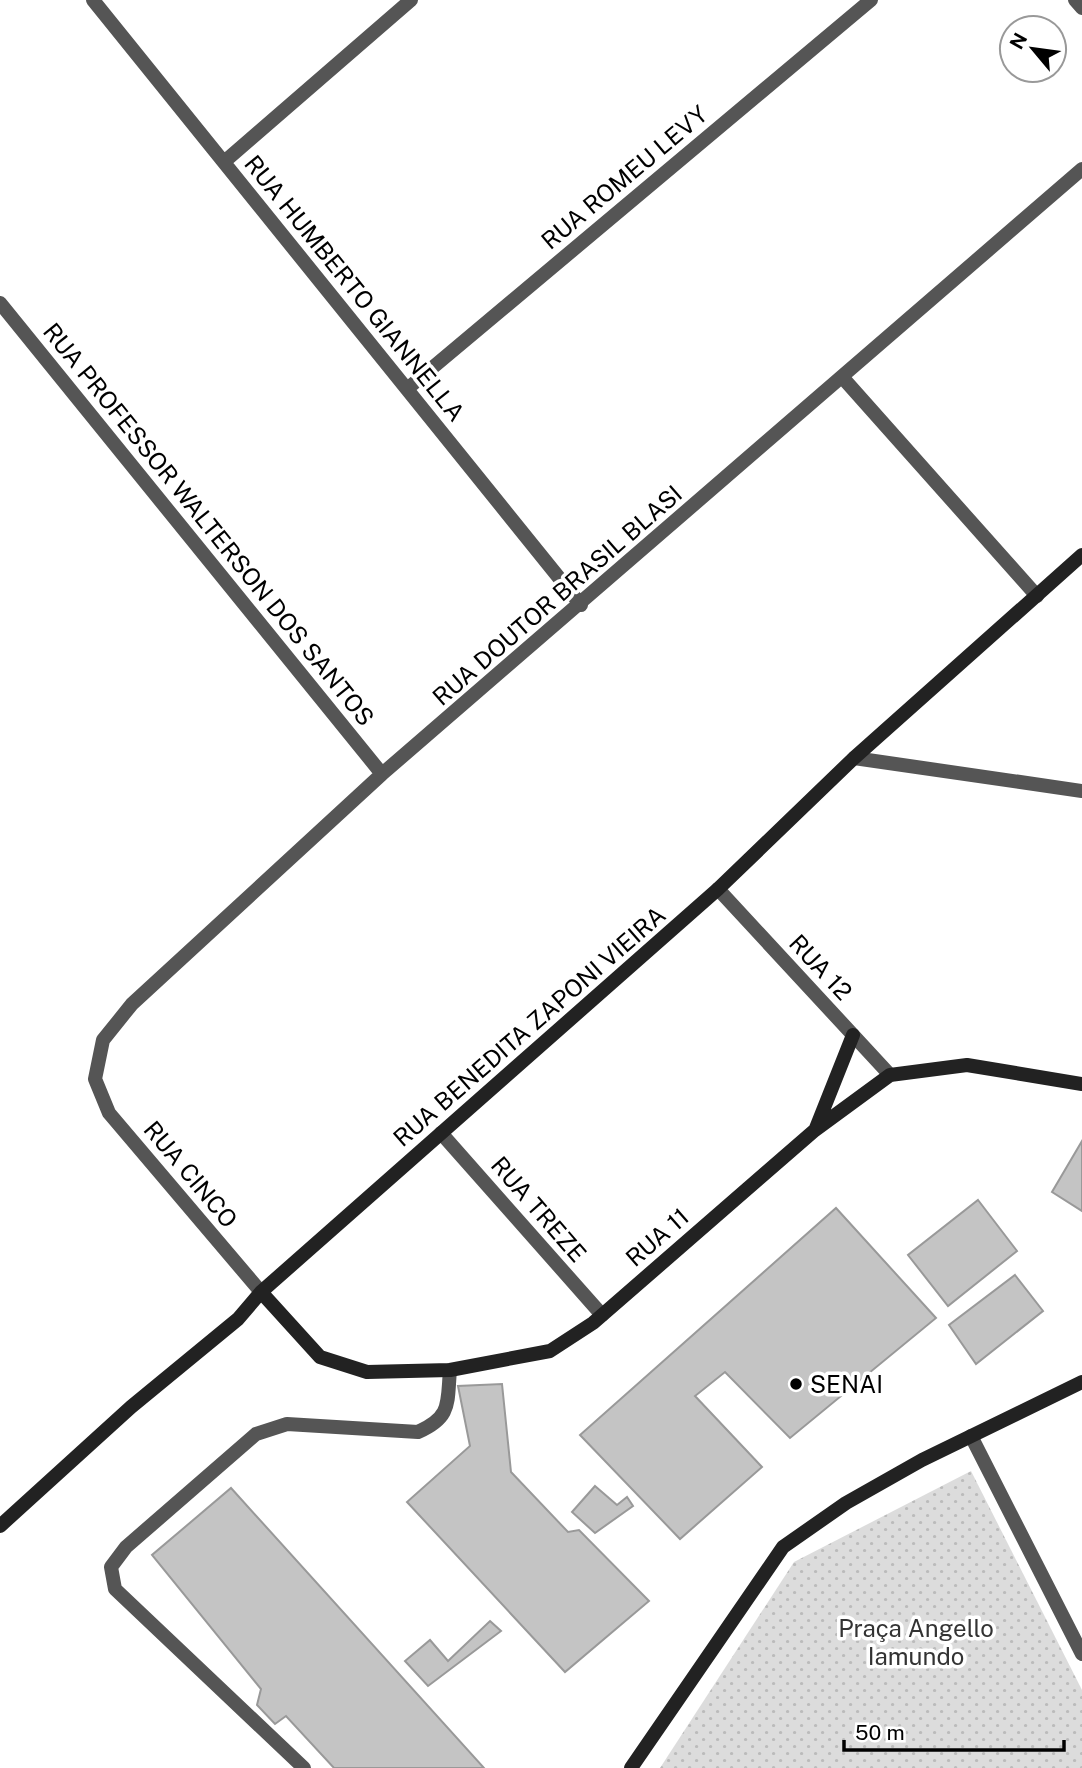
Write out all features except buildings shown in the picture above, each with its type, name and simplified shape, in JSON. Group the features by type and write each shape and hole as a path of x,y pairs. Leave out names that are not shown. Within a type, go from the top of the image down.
{"street":[{"name":"RUA HUMBERTO GIANNELLA","path":"93,0 581,604"},
{"path":"224,162 411,0"},
{"name":"RUA ROMEU LEVY","path":"407,389 870,0"},
{"path":"1075,0 1082,8"},
{"name":"RUA DOUTOR BRASIL BLASI","path":"95,1079 103,1041 132,1004 382,774 1082,169"},
{"name":"RUA PROFESSOR WALTERSON DOS SANTOS","path":"0,303 382,774"},
{"path":"843,378 1037,596"},
{"name":"RUA BENEDITA ZAPONI VIEIRA","path":"0,1525 131,1407 238,1319 261,1292 718,889 854,758 1082,555"},
{"path":"854,758 1082,791"},
{"name":"RUA 12","path":"718,889 890,1075"},
{"path":"815,1130 853,1035"},
{"name":"RUA 11","path":"261,1292 320,1357 367,1372 450,1370 550,1351 602,1315 815,1130 890,1075 967,1065 1082,1084"},
{"name":"RUA CINCO","path":"95,1079 109,1113 261,1292"},
{"name":"RUA TREZE","path":"442,1133 602,1315"},
{"path":"304,1768 115,1589 111,1567 126,1547 256,1434 287,1424 418,1432 437,1423 447,1407 450,1370"},
{"path":"631,1768 783,1548 846,1503 922,1460 1082,1382"},
{"path":"971,1436 1082,1654"}],"green space":[{"name":"Praça Angello Iamundo","path":"971,1471 1082,1690 1082,1768 660,1768 794,1562"}],"place":[{"name":"SENAI","path":"796,1384"}]}
